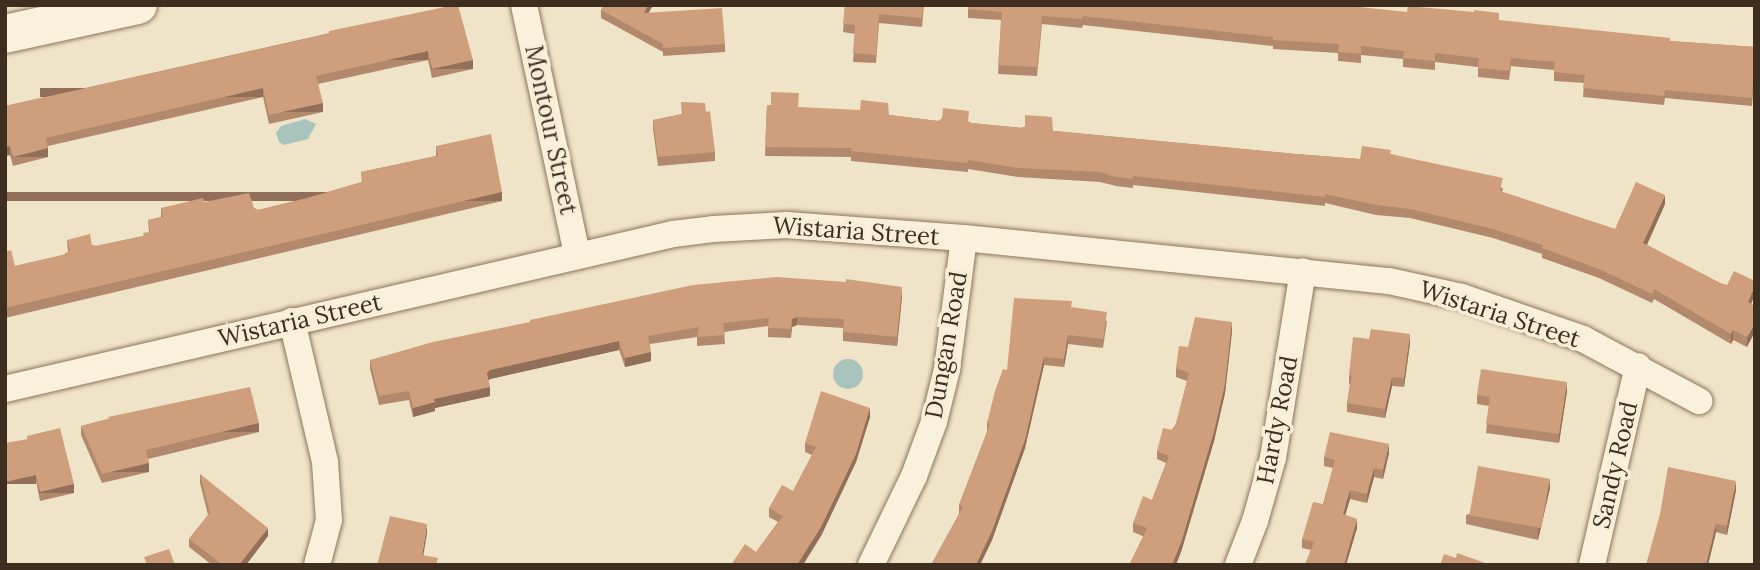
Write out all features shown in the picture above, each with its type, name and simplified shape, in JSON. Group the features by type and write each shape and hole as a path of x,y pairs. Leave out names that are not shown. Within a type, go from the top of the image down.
{"main road":[{"path":"5,34 138,5"}],"street":[{"name":"Montour Street","path":"524,5 577,255"},
{"name":"Wistaria Street","path":"5,389 577,255 673,234 754,225 829,226 1389,281 1462,296 1583,339 1638,366 1699,401"},
{"name":"Dungan Road","path":"871,565 914,476 934,422 947,369 964,238"},
{"name":"Hardy Road","path":"1238,565 1255,521 1273,458 1303,271"},
{"path":"292,321 325,462 329,520 317,565"},
{"name":"Sandy Road","path":"1592,565 1638,366"}],"water":[{"path":"305,119 316,124 308,139 284,145 279,142 276,133 281,126"},
{"path":"848,359 859,363 863,374 859,385 848,389 837,385 833,374 837,363"}],"building":[{"path":"458,5 473,60 432,69 428,51 316,76 323,103 269,115 263,88 46,138 48,148 13,157 10,146 5,147 5,106 329,34 329,31"},
{"path":"604,5 648,5 644,13 722,8 725,44 663,48 663,44 601,10"},
{"path":"845,5 923,5 922,18 879,14 876,55 853,53 855,25 843,24"},
{"path":"968,5 1340,5 1407,12 1408,6 1474,10 1499,13 1499,20 1670,38 1670,41 1755,47 1755,84 1752,98 1665,90 1664,96 1583,88 1585,75 1554,72 1555,62 1511,58 1509,71 1478,68 1479,58 1435,53 1435,61 1403,58 1404,51 1361,46 1361,54 1338,52 1339,44 1273,40 1273,37 1083,16 1082,19 1042,16 1037,67 998,65 1002,12 968,9"},
{"path":"771,92 799,93 798,107 860,110 861,100 888,103 889,115 938,121 942,118 943,108 969,111 968,121 971,123 1021,128 1025,126 1025,115 1052,117 1053,131 1296,154 1360,159 1362,146 1391,150 1390,154 1503,178 1500,190 1503,192 1615,229 1636,182 1665,195 1643,243 1720,283 1727,285 1734,271 1755,281 1748,302 1755,306 1755,323 1747,337 1733,330 1731,334 1654,289 1652,294 1599,269 1542,248 1543,245 1493,229 1410,209 1325,194 1325,197 1133,176 1133,179 1100,172 1018,168 968,160 968,163 851,151 851,148 765,147 767,105 771,105"},
{"path":"681,102 705,103 706,112 710,111 715,152 658,157 653,120 683,114"},
{"path":"491,134 502,192 5,308 5,252 11,250 15,266 63,255 70,250 67,240 90,234 92,245 96,246 144,236 143,233 150,232 148,220 163,217 161,208 203,198 204,202 249,193 254,208 258,210 363,182 361,172 438,156 436,146"},
{"path":"777,277 846,282 846,279 902,287 897,337 843,332 844,319 797,317 792,319 791,329 768,328 769,318 723,323 725,335 697,337 699,327 648,336 651,352 625,358 619,341 490,370 487,373 490,387 434,399 435,402 413,408 409,391 379,396 370,360 433,342 693,285"},
{"path":"1014,298 1072,301 1071,307 1107,312 1103,339 1068,335 1064,359 1044,357 1025,440 992,531 976,565 931,565 963,507 959,505 990,424 987,423 995,391 1003,369 1007,370"},
{"path":"1195,317 1232,322 1225,384 1214,432 1172,565 1129,565 1147,528 1133,523 1143,496 1152,500 1169,456 1157,451 1163,428 1173,430 1176,424 1189,373 1176,368 1179,346 1188,347"},
{"path":"1371,329 1410,334 1404,378 1392,377 1385,409 1347,403 1352,376 1349,375 1353,337 1369,339"},
{"path":"1481,369 1567,382 1559,434 1486,424 1490,397 1477,395"},
{"path":"250,387 259,423 146,450 149,463 102,474 81,426 109,419 108,417"},
{"path":"821,391 870,408 856,454 821,527 797,565 731,565 745,544 756,552 783,516 769,508 782,485 793,491 816,447 805,443"},
{"path":"60,428 74,484 40,492 36,475 5,482 5,443 28,439 27,436"},
{"path":"1330,432 1389,444 1383,470 1374,468 1367,494 1350,490 1343,514 1357,519 1344,565 1305,565 1314,542 1302,539 1313,502 1323,504 1335,460 1324,457"},
{"path":"1478,466 1550,479 1541,528 1469,515"},
{"path":"1668,467 1736,481 1727,526 1716,524 1706,564 1709,565 1646,565 1660,514"},
{"path":"200,474 268,528 239,565 223,565 189,539 210,513"},
{"path":"390,516 427,524 422,555 438,558 436,565 377,565"},
{"path":"169,549 175,565 147,565 144,557"},
{"path":"1457,553 1491,565 1440,565 1444,554 1456,558"}]}
